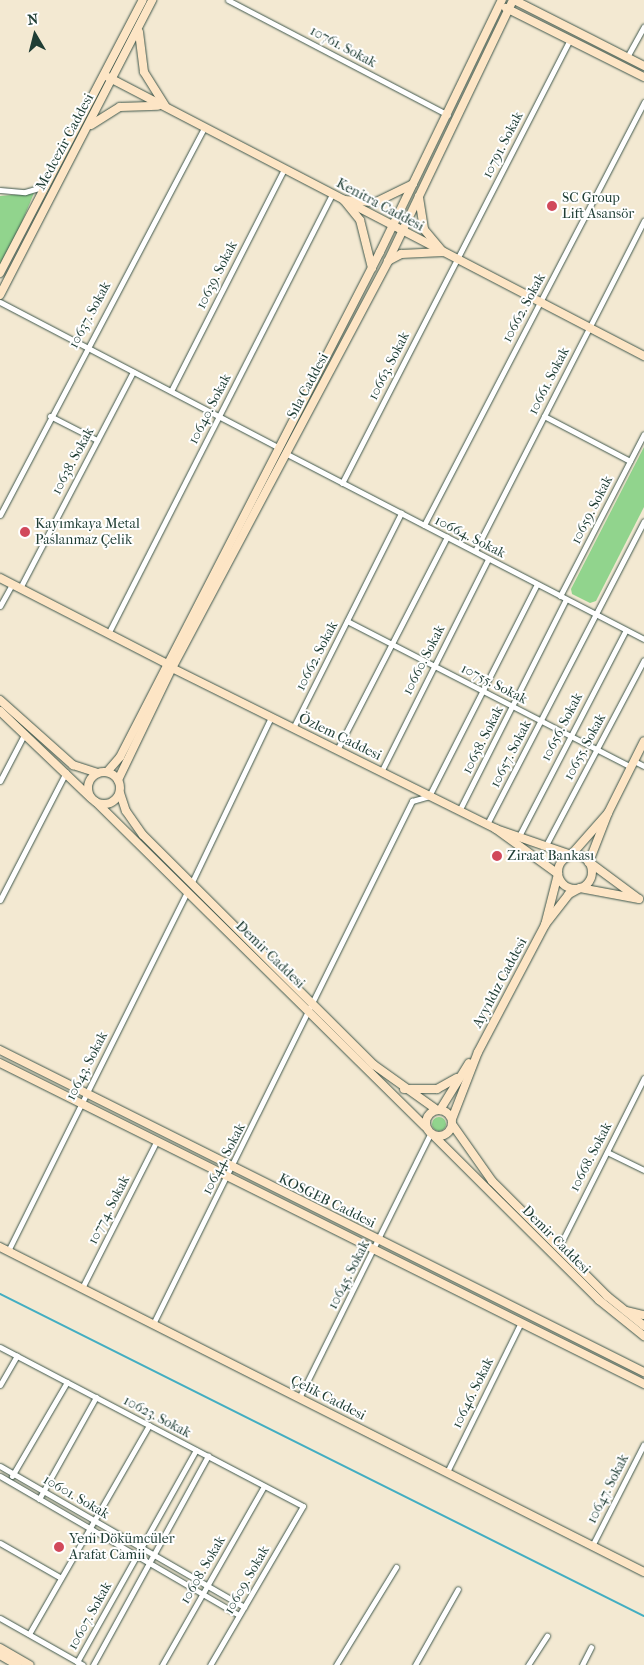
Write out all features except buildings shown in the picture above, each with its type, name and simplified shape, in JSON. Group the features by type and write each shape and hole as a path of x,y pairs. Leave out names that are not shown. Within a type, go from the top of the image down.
{"street":[{"name":"Medcezir Caddesi","path":"0,273 48,186 143,0"},
{"name":"Medcezir Caddesi","path":"0,295 152,0"},
{"name":"10761. Sokak","path":"228,0 448,115"},
{"path":"513,0 644,66"},
{"name":"Sıla Caddesi","path":"118,780 169,666 286,454 388,260 419,190 513,0"},
{"path":"107,772 118,780 120,792 110,804 93,800 88,784 98,774 107,772 120,757 169,666 276,446 393,226 501,2 508,9 644,77"},
{"path":"139,26 144,72 168,109"},
{"path":"627,57 644,26"},
{"name":"10791. Sokak","path":"456,260 570,39"},
{"name":"Kenitra Caddesi","path":"104,75 456,260 644,356"},
{"name":"10662. Sokak","path":"424,525 644,102"},
{"path":"86,130 120,107 146,104 168,109"},
{"name":"10637. Sokak","path":"0,515 85,347 204,128"},
{"name":"10639. Sokak","path":"170,391 284,169"},
{"path":"344,200 386,199 414,182"},
{"path":"0,190 25,192 48,186"},
{"path":"419,190 424,229 443,252"},
{"name":"10640. Sokak","path":"108,634 332,194"},
{"path":"344,200 360,220 372,268"},
{"name":"10661. Sokak","path":"474,551 644,222"},
{"path":"388,260 401,254 443,252"},
{"name":"10663. Sokak","path":"342,483 456,260"},
{"path":"0,302 276,446"},
{"name":"10638. Sokak","path":"20,588 134,372"},
{"path":"50,416 97,440"},
{"path":"544,416 630,461"},
{"name":"10659. Sokak","path":"560,596 644,434"},
{"name":"10664. Sokak","path":"286,454 644,639"},
{"name":"10662. Sokak","path":"293,728 401,513"},
{"path":"596,614 644,521"},
{"path":"337,750 447,537"},
{"name":"10660. Sokak","path":"381,772 488,559"},
{"name":"Özlem Caddesi","path":"0,578 169,666 487,824 558,874"},
{"path":"0,606 12,584"},
{"path":"429,796 537,584"},
{"name":"10658. Sokak","path":"459,811 566,599"},
{"name":"10657. Sokak","path":"487,824 596,614"},
{"name":"10755. Sokak","path":"347,621 597,750 632,764 644,766"},
{"name":"10656. Sokak","path":"519,836 626,630"},
{"name":"10655. Sokak","path":"546,845 644,660"},
{"path":"0,700 74,765 98,774"},
{"name":"Demir Caddesi","path":"0,711 25,732 311,1011 599,1300 644,1336"},
{"path":"192,882 270,717"},
{"path":"0,781 25,732"},
{"path":"580,888 591,877 589,862 608,813 644,741"},
{"path":"0,900 66,772"},
{"name":"Demir Caddesi","path":"120,792 136,827 403,1089 438,1110 452,1122 484,1172 624,1310 644,1326"},
{"name":"10644. Sokak","path":"154,1324 315,1003 412,801 429,796"},
{"path":"608,813 571,855 560,864 558,874 566,886 641,900"},
{"name":"Özlem Caddesi","path":"496,829 571,855"},
{"path":"571,855 589,862 641,900"},
{"name":"Ayyıldız Caddesi","path":"545,925 558,874"},
{"name":"Ayyıldız Caddesi","path":"452,1122 478,1052 545,925 569,894 580,888"},
{"name":"10643. Sokak","path":"4,1249 81,1103 187,892"},
{"name":"KOSGEB Caddesi","path":"0,1050 232,1168 644,1372"},
{"name":"Ayyıldız Caddesi","path":"430,1132 427,1116 438,1110 478,1052"},
{"name":"KOSGEB Caddesi","path":"0,1063 642,1384"},
{"path":"403,1089 438,1089 462,1073"},
{"name":"10668. Sokak","path":"559,1247 644,1078"},
{"path":"430,1132 446,1135 452,1122"},
{"name":"10645. Sokak","path":"299,1398 379,1240 430,1132"},
{"name":"10774. Sokak","path":"82,1288 156,1142"},
{"path":"607,1152 644,1170"},
{"name":"Çelik Caddesi","path":"4,1249 644,1572"},
{"path":"624,1310 644,1315"},
{"name":"10646. Sokak","path":"447,1472 520,1324"},
{"name":"10623. Sokak","path":"0,1347 303,1506"},
{"path":"0,1386 17,1356"},
{"path":"9,1481 67,1382"},
{"path":"39,1499 96,1397"},
{"path":"29,1634 149,1425"},
{"name":"10647. Sokak","path":"592,1546 644,1444"},
{"name":"10607. Sokak","path":"80,1663 196,1450"},
{"name":"10607. Sokak","path":"93,1665 208,1456"},
{"name":"10601. Sokak","path":"0,1466 244,1607"},
{"name":"10601. Sokak","path":"0,1476 239,1615"},
{"name":"10608. Sokak","path":"162,1665 264,1486"},
{"name":"10609. Sokak","path":"210,1665 303,1506"},
{"path":"0,1543 61,1578"},
{"path":"336,1665 396,1567"},
{"path":"415,1665 458,1589"},
{"path":"0,1618 80,1663"},
{"path":"528,1665 547,1636"},
{"path":"582,1665 591,1647"},
{"path":"0,1648 29,1665"},
{"path":"0,1655 18,1665"}],"green space":[{"path":"34,193 20,227 0,265 0,196"},
{"path":"644,447 644,507 596,601 590,603 572,594 571,589"},
{"path":"439,1117 444,1119 446,1124 444,1129 439,1131 434,1129 432,1124 434,1119"}],"waterway":[{"path":"0,1294 644,1616"}],"place":[{"name":"SC Group Lift Asansör","path":"552,206"},
{"name":"Kayımkaya Metal Paslanmaz Çelik","path":"25,532"},
{"name":"Ziraat Bankası","path":"497,856"},
{"name":"Yeni Dökümcüler Arafat Camii","path":"59,1547"}]}
